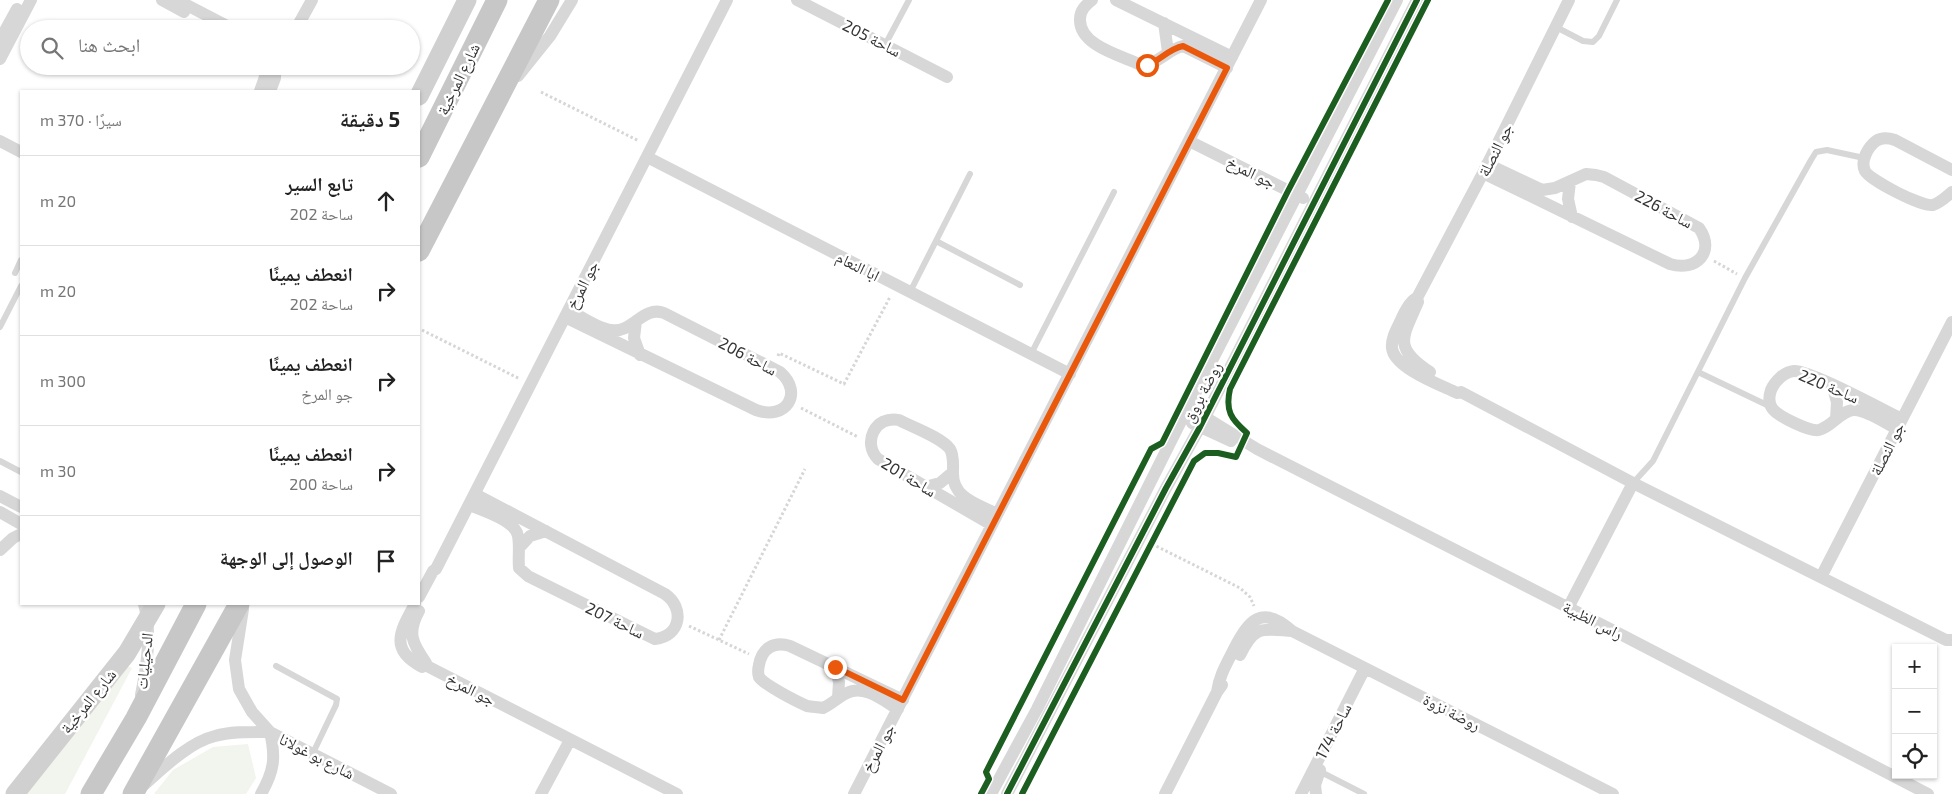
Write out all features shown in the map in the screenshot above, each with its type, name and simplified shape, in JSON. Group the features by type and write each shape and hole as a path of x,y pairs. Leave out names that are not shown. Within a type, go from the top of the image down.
{"highway":[{"name":"شارع المرخية","path":"420,155 497,0"},
{"path":"420,249 497,97 549,0"},
{"path":"91,794 136,718 195,605"},
{"path":"134,794 238,605"}],"main road":[{"name":"شارع المرخية","path":"420,94 467,0"},
{"name":"شارع المرخية","path":"15,794 127,653 150,609"}],"street":[{"path":"0,40 21,0"},
{"path":"21,20 31,0"},
{"path":"162,0 200,20"},
{"path":"177,0 216,20"},
{"path":"301,20 312,0"},
{"path":"497,97 550,36 572,0"},
{"name":"جو المرخ","path":"420,595 436,570 727,0"},
{"name":"ساحة 205","path":"797,0 947,77"},
{"path":"1092,0 1085,6 1080,16 1080,27 1085,37 1139,64 1147,65 1154,63 1168,52 1183,46 1230,62"},
{"path":"1116,0 1164,23 1230,62"},
{"name":"جو المرخ","path":"854,794 1190,142 1261,0"},
{"name":"روضة بروق","path":"991,794 1037,709 1296,194 1397,0"},
{"name":"روضة بروق","path":"1006,794 1162,496 1203,422 1312,202 1417,0"},
{"name":"جو النصلة","path":"1569,0 1485,169 1417,298 1418,302 1405,332 1404,347 1408,354 1419,365 1460,388 1461,392 1633,483 1950,642"},
{"path":"0,60 20,21"},
{"path":"1164,23 1168,52"},
{"path":"260,90 265,75"},
{"path":"270,90 275,75"},
{"path":"1952,170 1895,140 1886,138 1877,141 1869,148 1864,158 1863,166 1870,177 1922,203 1932,205 1952,192"},
{"path":"0,141 20,151"},
{"name":"جو المرخ","path":"1190,142 1312,202"},
{"name":"ابا النعام","path":"649,152 896,285 1070,374"},
{"path":"1485,169 1572,217 1670,264 1678,267 1690,266 1697,262 1703,254"},
{"name":"ساحة 226","path":"1485,169 1542,190 1555,188 1586,174 1604,177 1691,222 1699,228 1704,234 1706,245 1703,254"},
{"path":"1570,182 1568,199 1572,217"},
{"name":"ساحة 206","path":"567,314 610,330 623,329 645,315 659,311 771,368 786,378 792,394 790,402"},
{"path":"567,314 640,355 764,413 777,412 784,409 790,402"},
{"path":"636,321 634,338 640,355"},
{"name":"جو النصلة","path":"1821,576 1952,322"},
{"name":"ساحة 220","path":"1791,371 1797,371 1832,385 1900,424 1852,410 1821,430 1815,430 1783,417 1771,407 1769,400 1774,384 1783,375 1791,371"},
{"path":"1832,385 1837,402 1836,419"},
{"name":"راس الظبية","path":"1185,413 1241,445 1257,449 1928,794"},
{"name":"ساحة 201","path":"886,420 899,420 944,443 952,454 955,488 994,520 925,487 878,459 873,454 870,442 871,436 879,424 886,420"},
{"path":"925,487 940,483 953,472"},
{"path":"1568,608 1633,483"},
{"path":"0,496 20,506"},
{"path":"472,500 546,531 665,594 676,605 677,621"},
{"name":"ساحة 207","path":"472,500 512,525 517,533 519,568 523,573 655,639 663,638 670,633 677,621"},
{"path":"0,512 20,523"},
{"path":"519,548 530,536 546,531"},
{"path":"0,550 13,538 20,534"},
{"name":"جو المرخ","path":"425,666 426,663 414,645 412,628 437,574 436,570"},
{"name":"شارع بو غولانا","path":"244,605 235,660 239,689 252,712 270,732 391,794"},
{"name":"جو المرخ","path":"414,605 402,630 400,647 412,661 677,794"},
{"name":"الدحيليات","path":"136,718 146,668 150,609"},
{"name":"روضة نزوة","path":"1217,692 1219,678 1244,629 1260,618 1275,619 1292,630 1613,794"},
{"name":"روضة نزوة","path":"1165,794 1217,692 1227,680 1248,642 1258,630 1272,628 1292,630"},
{"path":"781,644 835,667 900,705 863,690 851,690 823,708 806,705 765,683 760,677 758,670 760,660 765,651 772,645 781,644"},
{"path":"835,667 840,682 838,698"},
{"name":"ساحة 174","path":"1316,794 1315,785 1319,771 1369,669"},
{"name":"ساحة 174","path":"1300,794 1369,669"},
{"name":"شارع بو غولانا","path":"134,794 172,759 214,736 242,732 270,732"},
{"path":"261,794 270,778 274,762 270,732"},
{"path":"541,794 570,740"}],"lane":[{"path":"885,45 909,0"},
{"path":"1556,27 1583,41 1593,42 1599,36 1617,0"},
{"path":"1633,483 1653,461 1745,278 1816,152 1827,150 1864,158"},
{"path":"910,292 970,174"},
{"path":"1031,354 1114,192"},
{"path":"936,242 1020,285"},
{"path":"15,273 20,262"},
{"path":"0,327 20,288"},
{"path":"1698,372 1771,407"},
{"path":"0,461 20,471"},
{"path":"276,666 337,698 336,705 312,755"},
{"path":"1319,771 1364,794"}],"path":[{"path":"541,92 649,152"},
{"path":"1703,254 1745,278"},
{"path":"771,368 779,353 844,384 896,285"},
{"path":"422,330 530,384"},
{"path":"790,402 870,442"},
{"path":"719,640 804,469"},
{"path":"1148,551 1156,535"},
{"path":"1152,543 1240,588 1250,597 1260,618"},
{"path":"677,621 760,660"}],"shaded area":[{"path":"124,665 132,668 65,794 26,794"},
{"path":"248,744 256,778 246,794 154,794 173,770 213,747"}],"cycle path":[{"path":"981,794 989,779 986,772 1151,449 1162,443 1288,191 1388,0"},
{"path":"1007,794 1166,488 1200,427 1417,0"},
{"path":"1022,794 1194,461 1205,453 1218,453 1236,457 1247,433 1233,419 1229,409 1230,389 1428,0"}],"route":[{"path":"835,667 903,700 1227,68 1183,46 1173,49 1154,63 1147,65"}]}
